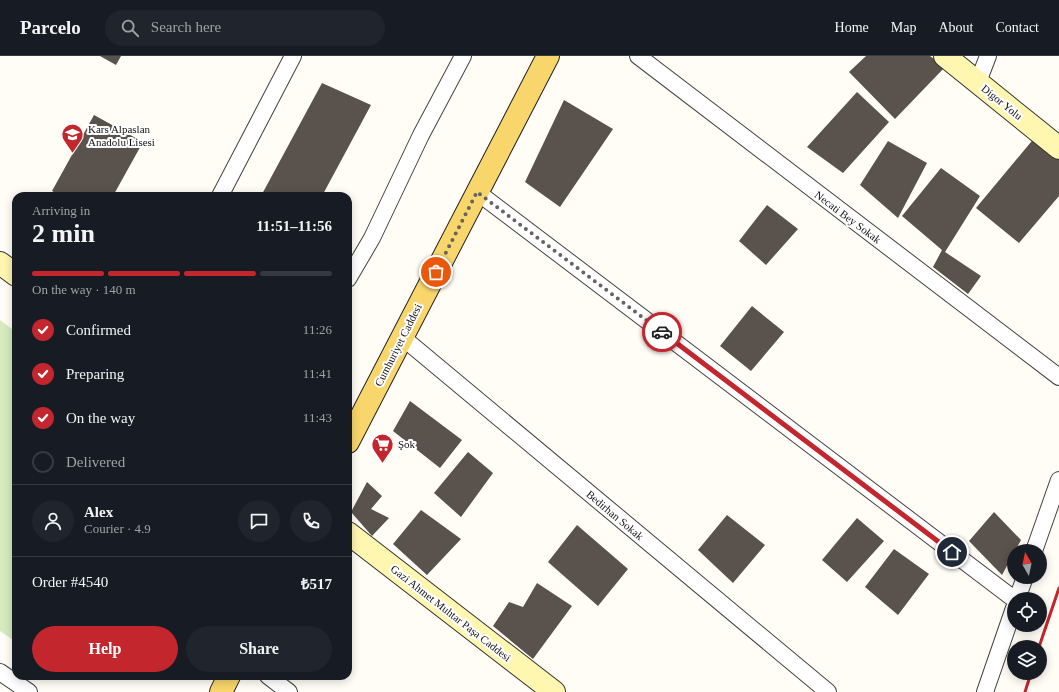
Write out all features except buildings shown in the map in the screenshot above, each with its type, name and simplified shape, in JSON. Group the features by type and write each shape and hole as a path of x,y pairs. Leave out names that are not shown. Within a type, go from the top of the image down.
{"main road":[{"name":"Cumhuriyet Caddesi","path":"352,434 548,56"},
{"path":"221,692 227,680"}],"street":[{"path":"222,192 293,56"},
{"path":"352,272 372,238 421,135 463,56"},
{"name":"Necati Bey Sokak","path":"638,56 1059,377"},
{"name":"Digor Yolu","path":"945,56 1059,148"},
{"path":"978,82 988,56"},
{"path":"477,192 1007,594"},
{"path":"0,263 12,272"},
{"name":"Bedirhan Sokak","path":"402,337 828,692"},
{"path":"1036,544 1059,480"},
{"name":"Gazi Ahmet Muhtar Paşa Caddesi","path":"352,536 554,692"},
{"path":"985,692 1007,628"},
{"path":"0,672 29,692"},
{"path":"273,680 289,692"}],"green space":[{"path":"0,320 12,329 12,639 0,631"}],"railway":[{"path":"1041,640 1059,588"},
{"path":"1025,692 1029,680"}],"way so far":[{"path":"436,272 477,192 662,332"}],"place":[{"name":"Kars Alpaslan Anadolu Lisesi","path":"73,154"},
{"name":"Şok","path":"383,464"}],"route":[{"path":"662,332 952,552"}]}
